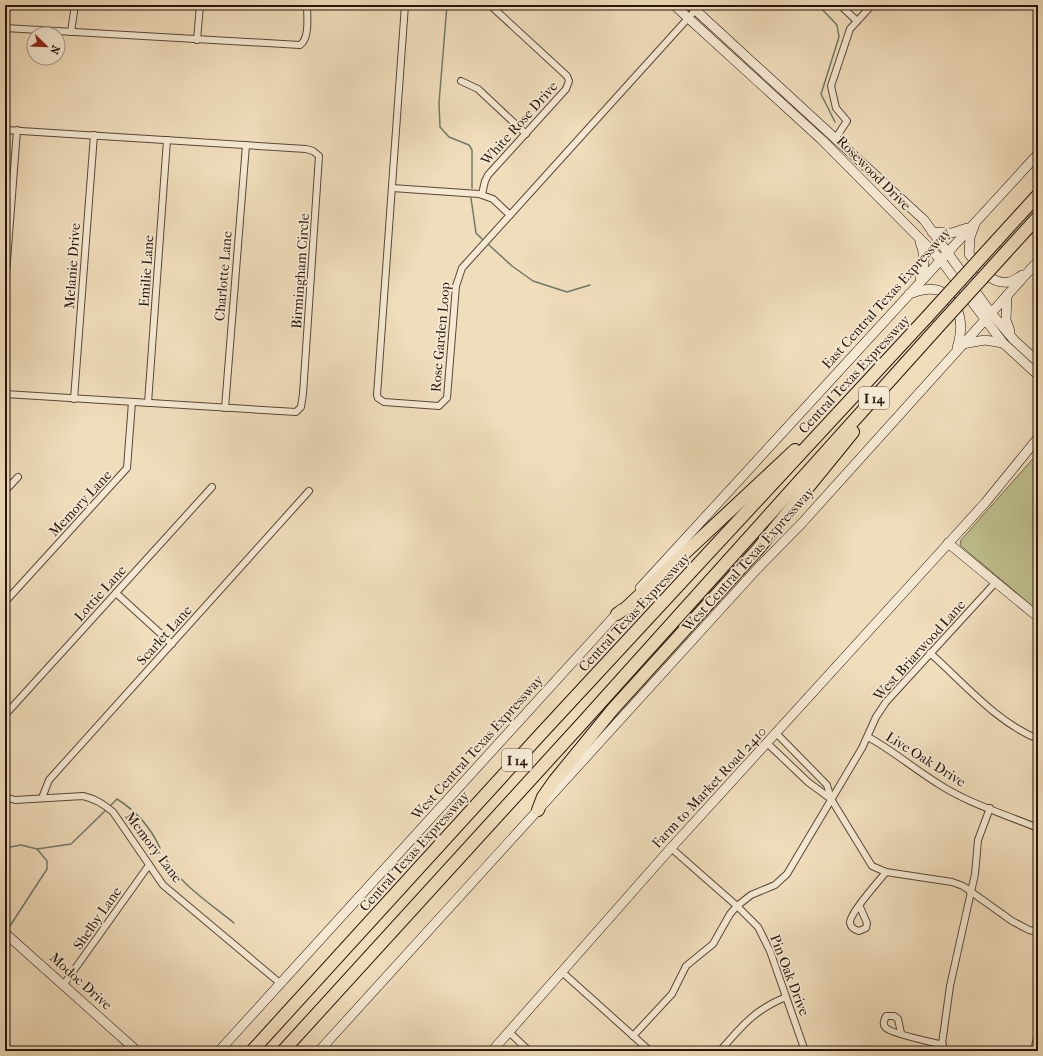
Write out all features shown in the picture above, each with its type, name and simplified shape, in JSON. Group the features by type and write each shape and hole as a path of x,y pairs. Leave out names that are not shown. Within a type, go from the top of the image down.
{"highway":[{"name":"Central Texas Expressway","path":"252,1051 538,737 822,431 1038,195"},
{"name":"I 14","path":"283,1051 584,721 1038,217"},
{"path":"538,810 543,797 576,753 613,709 758,549 869,412 879,393"},
{"path":"617,614 626,608 777,466 807,440 822,431"}],"main road":[{"name":"Rosewood Drive","path":"674,5 822,140 940,259 1003,344 1038,375"},
{"name":"Rosewood Drive","path":"695,7 924,220 992,313 1014,340 1038,362"},
{"name":"East Central Texas Expressway","path":"755,461 1038,154"},
{"path":"932,232 952,234 974,222"},
{"path":"974,222 970,237 969,254 980,268 996,282 1008,282 1028,273"},
{"path":"918,237 923,251 925,264 918,283"},
{"path":"959,348 1038,261"},
{"path":"907,295 924,290 938,290 954,302 962,322 959,348"},
{"path":"1007,295 1006,320 1014,340"},
{"path":"959,348 985,340 1003,344"},
{"name":"West Central Texas Expressway","path":"319,1051 752,575 802,523 842,476 959,348"},
{"name":"Farm-to-Market Road 2410","path":"492,1051 671,848 768,744 985,502 1038,438"},
{"name":"West Central Texas Expressway","path":"219,1051 755,461"},
{"path":"948,543 995,583 1038,616"},
{"name":"Modoc Drive","path":"5,933 64,984 137,1051"}],"street":[{"path":"71,32 75,5"},
{"path":"197,40 200,5"},
{"path":"5,28 300,45 304,42 306,35 307,5"},
{"name":"Rose Garden Loop","path":"405,5 377,395 378,398 384,402 440,406 446,400 457,278 467,262 688,18 695,7"},
{"name":"White Rose Drive","path":"482,194 488,175 566,89 569,81 567,76 490,5"},
{"path":"840,5 857,21"},
{"path":"835,138 847,121 836,108 831,86 848,33 872,5"},
{"path":"461,81 478,90 526,134"},
{"name":"Birmingham Circle","path":"5,130 306,149 313,151 319,156 303,394 301,407 296,412 5,394"},
{"path":"5,287 17,130"},
{"name":"Melanie Drive","path":"74,399 94,135"},
{"name":"Emilie Lane","path":"148,403 167,140"},
{"name":"Charlotte Lane","path":"225,408 246,145"},
{"path":"392,188 482,194 493,199 510,215"},
{"name":"Memory Lane","path":"5,602 127,468 132,402"},
{"path":"5,491 18,477"},
{"name":"Lottie Lane","path":"5,715 212,487"},
{"name":"Scarlet Lane","path":"42,798 49,780 309,491"},
{"name":"West Briarwood Lane","path":"633,1036 672,994 686,966 713,944 730,914 737,906 751,895 775,885 787,874 868,737 876,717 886,702 995,583"},
{"path":"116,593 172,644"},
{"path":"930,653 993,710 1016,727 1038,739"},
{"path":"777,734 827,785 831,799 872,866 886,872 952,882 963,886 1012,921 1029,930 1038,932"},
{"name":"Live Oak Drive","path":"868,737 898,755 936,783 952,792 1038,828"},
{"path":"768,744 808,782 831,799"},
{"name":"Memory Lane","path":"5,797 15,800 83,796 94,798 102,803 113,812 163,885 281,984"},
{"path":"900,1033 942,1048 950,986 975,874 978,840 990,808"},
{"name":"Pin Oak Drive","path":"671,848 737,906 750,919 763,936 805,1051"},
{"name":"Shelby Lane","path":"64,984 149,865"},
{"path":"860,907 886,872"},
{"path":"562,972 650,1051"},
{"path":"720,1051 751,1017 762,1008 786,997"},
{"path":"508,1032 528,1051"},
{"path":"1034,1051 1038,1033"}],"green space":[{"path":"1038,453 1038,611 960,545 961,540"}],"waterway":[{"path":"447,5 439,103 440,127 449,137 469,145 472,150 472,188"},
{"path":"818,5 837,25 839,37 821,94 835,122"},
{"path":"471,198 476,233 482,239"},
{"path":"489,245 512,266 533,281 567,292 590,285"},
{"path":"111,805 117,799 130,809 142,820 160,848"},
{"path":"5,848 21,845 37,849 71,844 105,811"},
{"path":"8,929 47,869 47,861 37,849"},
{"path":"165,857 186,884 234,923"}]}
